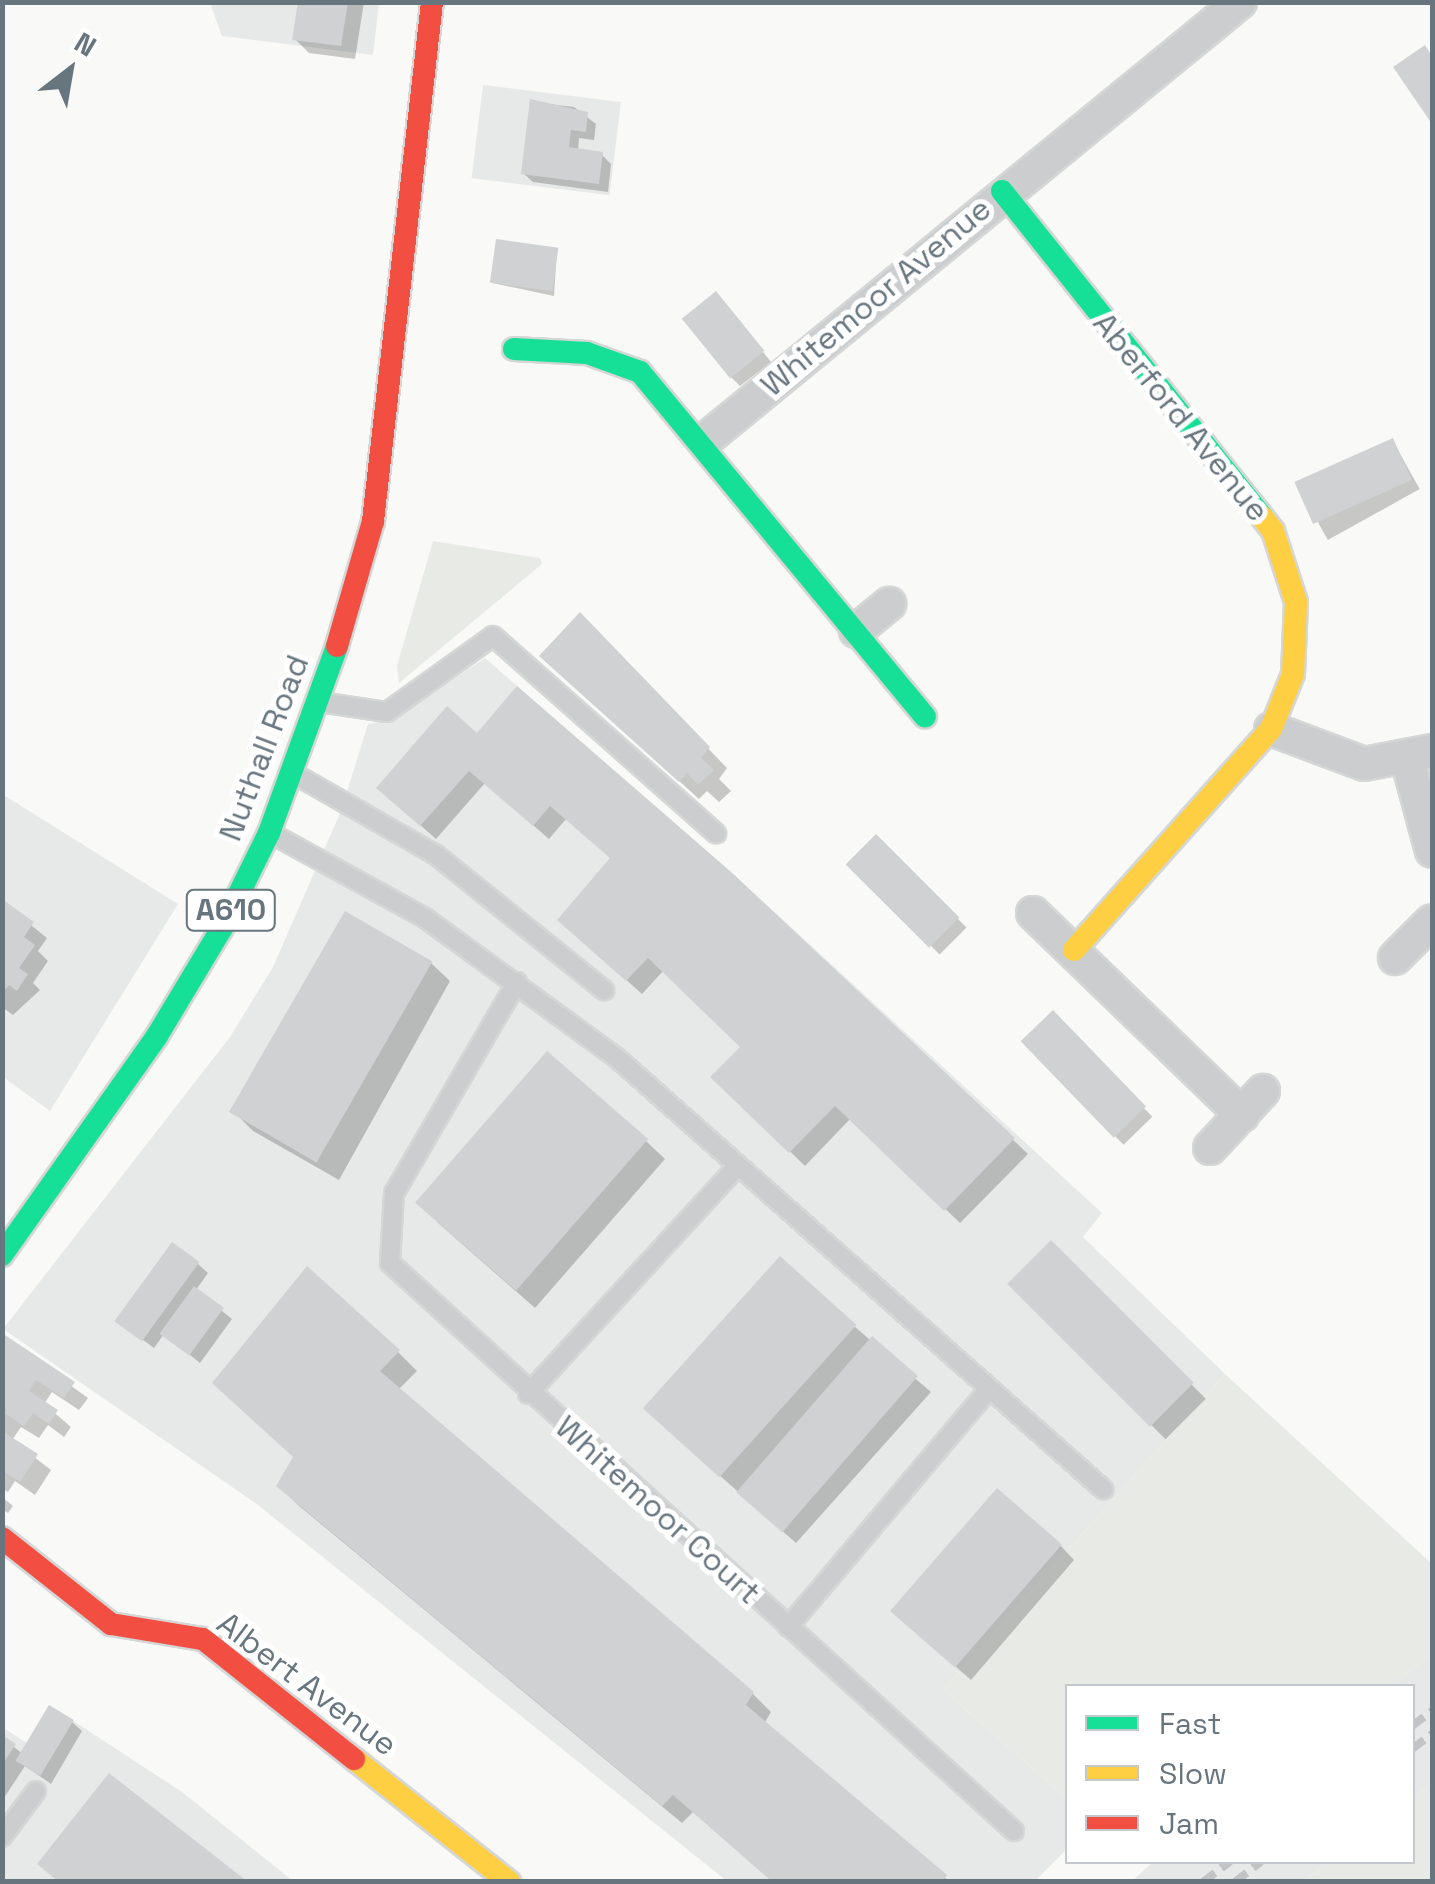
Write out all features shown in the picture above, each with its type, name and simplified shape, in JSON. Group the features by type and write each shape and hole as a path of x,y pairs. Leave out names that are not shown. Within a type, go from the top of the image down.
{"street":[{"name":"Nuthall Road","path":"7,1240 157,1036 270,833 321,702 374,521 432,2"},
{"name":"Whitemoor Avenue","path":"704,441 1002,191 1240,2"},
{"name":"Nuthall Road","path":"399,318 450,74"},
{"name":"Aberford Avenue","path":"1002,191 1273,531 1296,602 1293,674 1271,729 1074,950"},
{"path":"514,348 587,354 640,372 704,441 925,717"},
{"path":"856,631 889,604"},
{"path":"1271,729 1364,764 1420,754 1432,850"},
{"path":"1034,913 1252,1103 1210,1148"},
{"path":"1394,958 1432,922"},
{"name":"Albert Avenue","path":"2,1538 112,1624 203,1639 509,1882"}],"lane":[{"path":"321,702 387,712 493,636 716,833"},
{"path":"293,773 436,855 604,990"},
{"path":"270,833 425,918 617,1058 1103,1489"},
{"name":"Whitemoor Court","path":"517,982 394,1193 386,1236 390,1263 528,1394 1014,1831"},
{"name":"Whitemoor Court","path":"528,1394 738,1166"},
{"name":"Whitemoor Court","path":"788,1627 989,1389"},
{"path":"2,1837 36,1791"}],"shaded area":[{"path":"210,3 379,3 373,55 222,36"},
{"path":"483,85 621,102 610,195 472,178"},
{"path":"433,541 540,558 542,564 399,683 397,666"},
{"path":"485,658 731,872 1102,1213 1083,1237 1225,1374 943,1690 1065,1797 1065,1851 1035,1881 728,1882 258,1505 3,1329 230,1037 273,967 341,811 368,724 391,720"},
{"path":"2,794 178,904 50,1111 3,1077"},
{"path":"1225,1374 1432,1564 1432,1656 1393,1684 1065,1684 1065,1797 943,1690"},
{"path":"1432,1656 1432,1783 1415,1796 1415,1684 1393,1684"},
{"path":"49,1705 182,1792 293,1881 3,1881 2,1727 27,1743"},
{"path":"1432,1783 1432,1881 1302,1881 1326,1864 1415,1864 1415,1796"},
{"path":"1151,1864 1326,1864 1302,1881 1131,1882"}],"building":[{"path":"298,2 348,2 341,46 292,40"},
{"path":"1425,45 1432,56 1432,124 1393,67"},
{"path":"530,99 588,112 586,132 571,130 569,147 603,152 599,184 521,174"},
{"path":"496,239 558,248 552,291 490,283"},
{"path":"716,291 764,351 730,379 682,319"},
{"path":"1393,438 1412,480 1313,524 1294,482"},
{"path":"580,612 710,747 701,758 714,770 698,785 687,773 679,782 539,656"},
{"path":"517,686 731,872 1015,1138 944,1211 835,1106 789,1153 710,1077 740,1047 648,958 626,981 557,920 610,858 550,806 533,826 469,771 420,826 376,788 447,706 477,733"},
{"path":"876,834 959,917 929,948 846,864"},
{"path":"2,899 34,922 24,937 35,945 19,968 28,974 17,991 9,985 2,994"},
{"path":"345,911 432,962 316,1162 229,1112"},
{"path":"1053,1010 1146,1106 1114,1138 1021,1041"},
{"path":"547,1051 648,1139 516,1291 415,1203"},
{"path":"1051,1240 1194,1383 1150,1427 1007,1284"},
{"path":"172,1242 200,1262 142,1341 114,1321"},
{"path":"780,1256 857,1325 719,1477 643,1408"},
{"path":"307,1266 400,1350 380,1371 754,1692 746,1705 947,1875 942,1882 773,1882 673,1795 662,1806 276,1486 293,1457 212,1383"},
{"path":"194,1286 224,1308 189,1355 159,1334"},
{"path":"2,1333 75,1382 64,1398 36,1380 29,1391 58,1410 49,1424 33,1413 24,1426 6,1414 2,1419"},
{"path":"872,1336 918,1376 782,1532 736,1492"},
{"path":"2,1431 38,1454 20,1482 2,1471"},
{"path":"997,1488 1062,1544 955,1667 890,1611"},
{"path":"49,1705 74,1720 40,1776 16,1761"},
{"path":"2,1735 16,1744 2,1765"},
{"path":"109,1773 248,1882 59,1882 37,1864"}],"railway":[{"path":"1415,1724 1432,1711"},
{"path":"1415,1747 1432,1734"},
{"path":"1203,1882 1227,1864"},
{"path":"1235,1882 1258,1864"}],"traffic: fast":[{"path":"1002,191 1262,517"},
{"path":"514,349 587,353 640,372 925,717"},
{"path":"2,1255 157,1036 222,928 269,833 337,646"}],"traffic: slow":[{"path":"1074,950 1271,729 1293,674 1296,602 1273,531 1262,517"},
{"path":"354,1759 509,1882"}],"traffic: jam":[{"path":"337,646 373,521 432,2"},
{"path":"2,1538 111,1624 203,1639 354,1759"}]}
